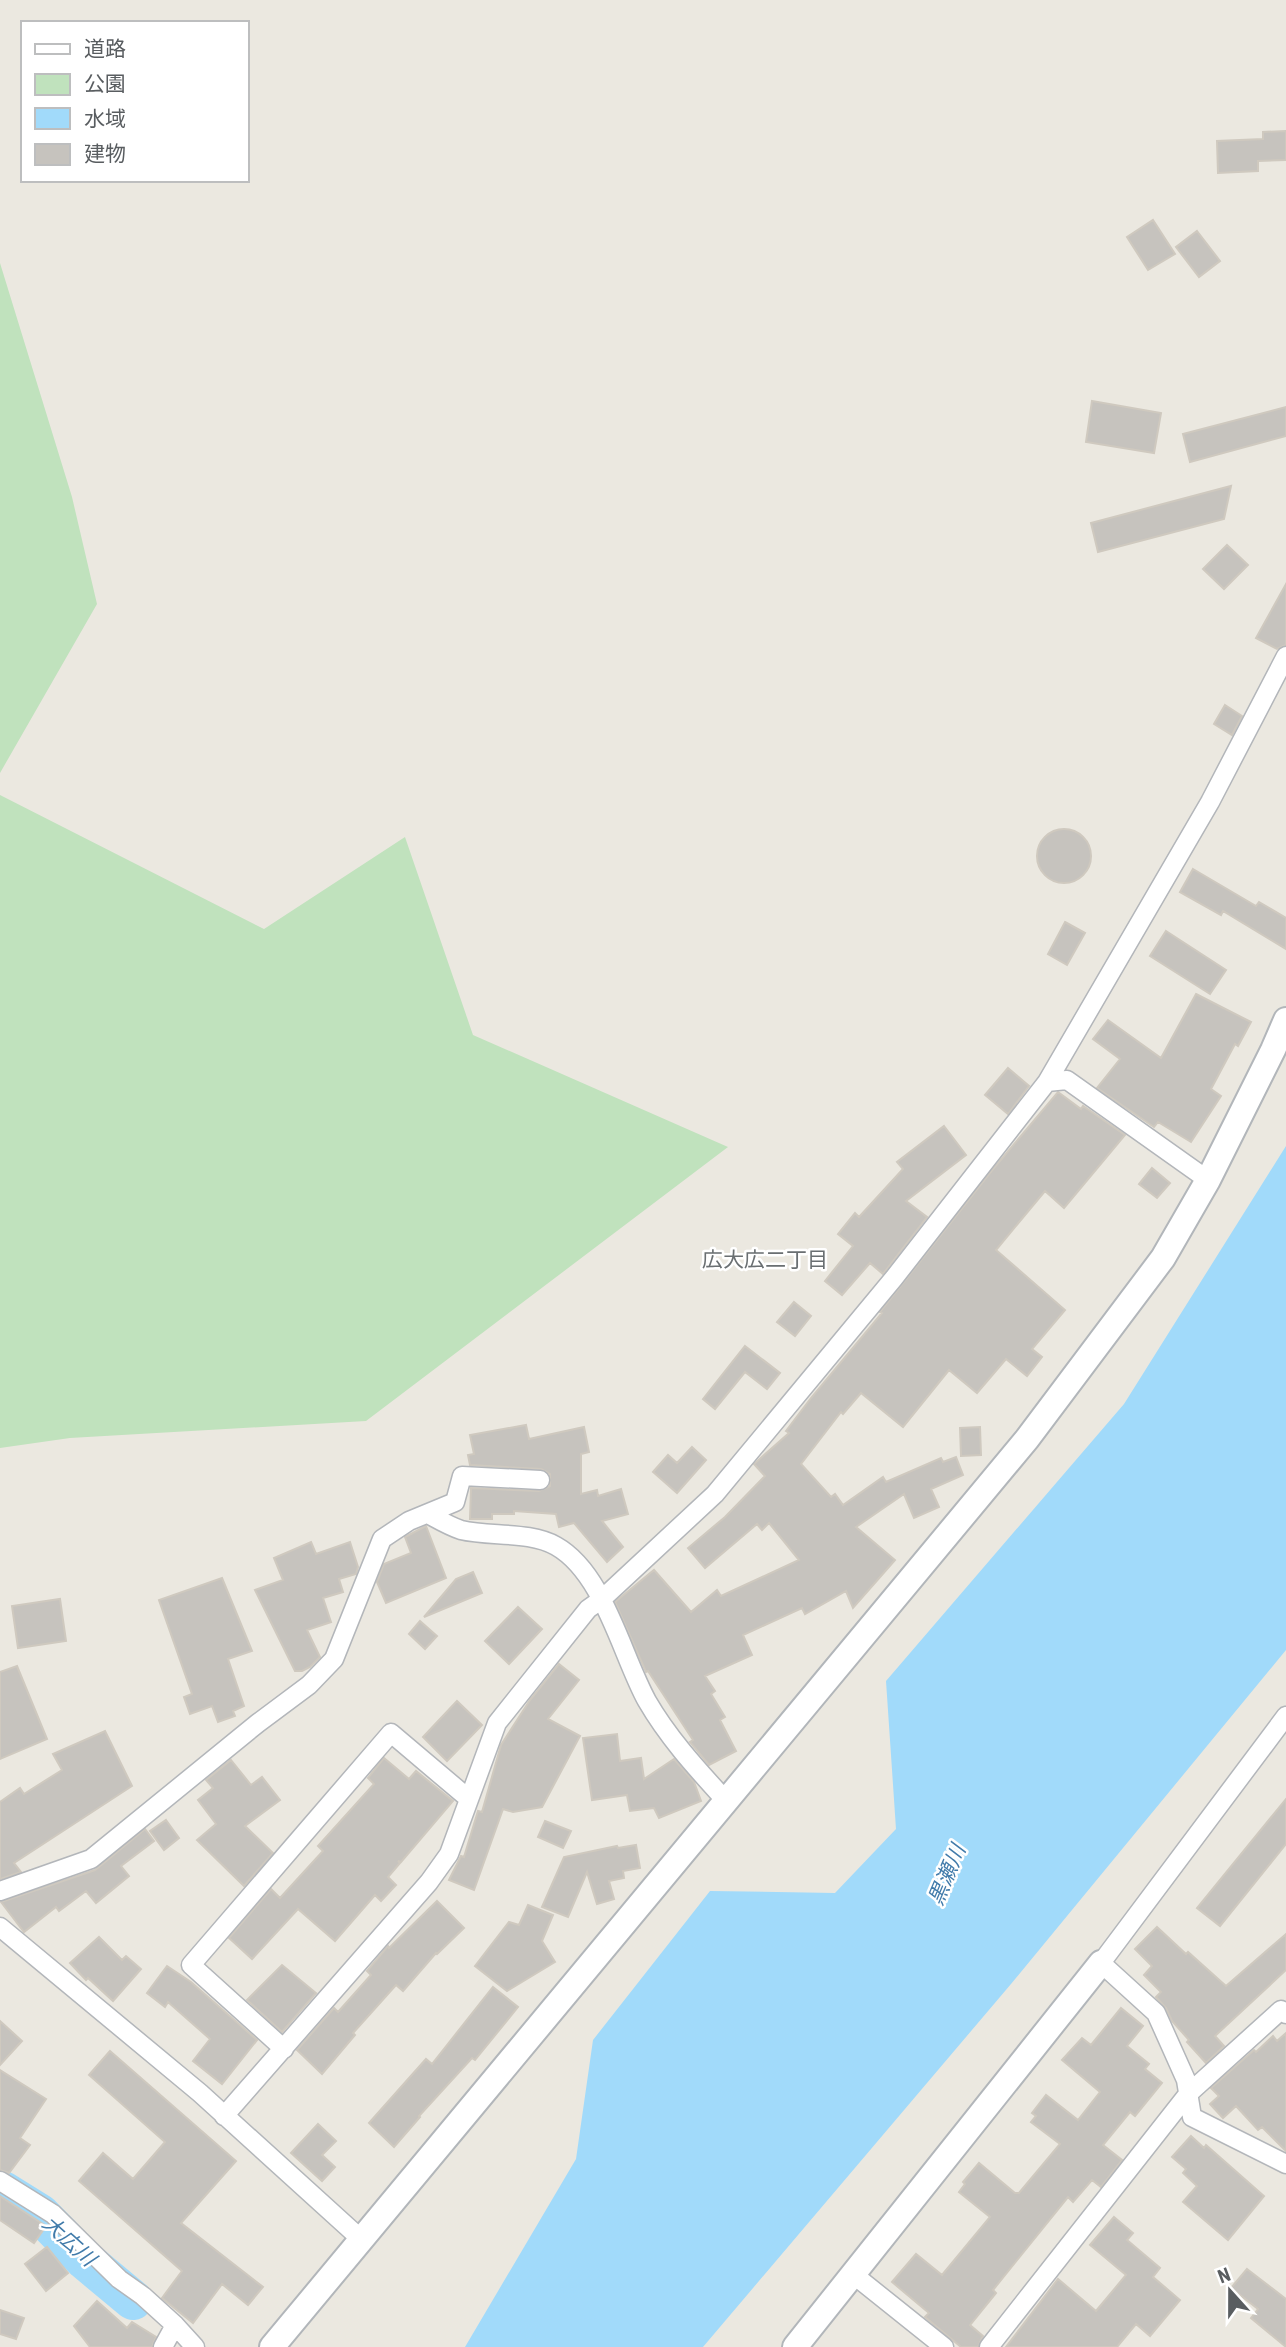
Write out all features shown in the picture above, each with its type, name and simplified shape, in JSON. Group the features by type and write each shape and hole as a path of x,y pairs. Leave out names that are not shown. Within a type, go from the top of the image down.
{"street":[{"path":"224,2116 429,1882 449,1854 497,1723 587,1609 602,1599 715,1494 894,1278 1047,1082 1210,802 1286,656"},
{"path":"272,2347 1044,1417 1163,1258 1208,1180 1286,1020"},
{"path":"1047,1082 1067,1080 1208,1180"},
{"path":"0,1891 90,1859 309,1685 334,1660 382,1539 409,1521 455,1502 462,1476 540,1480"},
{"path":"428,1514 447,1525 463,1530 522,1536 556,1546 580,1567 602,1599 646,1699 664,1728 727,1802"},
{"path":"794,2347 1101,1963 1286,1716"},
{"path":"284,2049 191,1965 391,1733 470,1799"},
{"path":"0,1927 200,2093 362,2240"},
{"path":"1101,1963 1156,2012 1186,2080 1192,2117 1286,2164"},
{"path":"989,2347 1188,2094 1281,2010 1286,2014"},
{"path":"0,2181 53,2214 119,2279 144,2296 175,2325 195,2347"},
{"path":"854,2275 944,2347"},
{"path":"163,2347 175,2325"}],"green space":[{"path":"0,263 72,497 97,604 0,773"},
{"path":"0,795 264,929 405,837 473,1035 728,1147 366,1421 70,1438 0,1448"}],"water":[{"name":"黒瀬川","path":"1286,1146 1286,1650 1011,1984 703,2347 465,2347 576,2159 593,2040 710,1891 835,1893 896,1829 886,1681 1124,1404"}],"building":[{"path":"1286,131 1286,160 1258,161 1258,171 1218,173 1217,141 1263,139 1263,132"},
{"path":"1153,220 1175,254 1148,270 1127,237"},
{"path":"1197,231 1220,261 1199,277 1176,247"},
{"path":"1092,401 1161,413 1154,453 1086,442"},
{"path":"1286,407 1286,436 1190,462 1183,434"},
{"path":"1231,486 1224,519 1098,552 1091,523"},
{"path":"1227,545 1248,565 1224,589 1203,569"},
{"path":"1286,584 1286,645 1277,649 1256,638"},
{"path":"1225,705 1242,716 1232,735 1214,724"},
{"path":"1064,829 1083,837 1091,856 1083,875 1064,883 1045,875 1037,856 1045,837"},
{"path":"1193,869 1256,906 1259,902 1286,918 1286,949 1223,911 1221,915 1180,892"},
{"path":"1065,922 1085,933 1067,965 1048,954"},
{"path":"1166,931 1226,970 1210,994 1150,956"},
{"path":"1196,994 1251,1022 1238,1046 1235,1044 1211,1089 1221,1096 1191,1142 1158,1122 1154,1127 1097,1088 1120,1059 1093,1039 1108,1020 1161,1058"},
{"path":"1008,1068 1029,1086 1008,1114 985,1095"},
{"path":"1058,1092 1125,1135 1064,1208 1045,1191 996,1250 1065,1310 1032,1349 1042,1357 1027,1376 1006,1359 977,1393 949,1370 903,1427 861,1393 843,1414 841,1412 801,1464 831,1497 835,1494 843,1505 883,1477 886,1482 941,1458 943,1462 956,1457 963,1475 931,1489 939,1507 914,1518 904,1494 856,1527 895,1560 853,1608 846,1591 805,1614 802,1608 743,1635 752,1655 705,1676 715,1691 711,1694 725,1717 720,1720 736,1751 709,1765 690,1742 693,1740 648,1671 646,1672 615,1602 654,1570 691,1612 717,1590 721,1596 799,1560 769,1523 762,1530 757,1524 705,1568 688,1548 725,1517 765,1476 754,1464 789,1433 786,1431 811,1398"},
{"path":"944,1126 966,1155 906,1201 927,1217 883,1274 870,1263 842,1295 825,1281 853,1246 838,1234 855,1213 859,1217 903,1169 897,1162"},
{"path":"1152,1168 1170,1183 1157,1198 1139,1184"},
{"path":"794,1302 811,1316 795,1336 777,1322"},
{"path":"745,1346 780,1373 767,1389 745,1372 715,1409 703,1399"},
{"path":"526,1425 529,1439 584,1427 589,1452 581,1454 581,1494 597,1490 598,1496 621,1489 628,1514 602,1521 623,1547 607,1562 574,1523 559,1527 556,1514 514,1511 514,1514 492,1514 492,1519 470,1519 471,1488 539,1491 550,1486 550,1474 541,1469 470,1465 468,1455 474,1454 470,1435"},
{"path":"980,1427 981,1455 961,1456 960,1428"},
{"path":"692,1447 706,1460 677,1493 653,1472 668,1455 677,1463"},
{"path":"426,1526 446,1578 386,1603 377,1582 384,1564 411,1553 405,1537"},
{"path":"311,1542 316,1554 350,1542 358,1567 356,1574 339,1579 343,1592 323,1598 331,1622 307,1630 320,1657 310,1667 295,1671 255,1590 283,1580 274,1558"},
{"path":"473,1572 482,1593 424,1617 456,1579"},
{"path":"222,1578 252,1651 228,1659 244,1706 233,1711 235,1716 218,1722 212,1706 190,1714 184,1697 192,1694 159,1600"},
{"path":"60,1599 66,1641 18,1648 12,1606"},
{"path":"518,1607 542,1629 509,1664 485,1641"},
{"path":"420,1621 437,1636 425,1649 409,1634"},
{"path":"559,1664 579,1680 548,1719 580,1736 542,1807 513,1812 503,1809 474,1890 449,1880 461,1856 464,1857 478,1811 482,1812 501,1745 530,1700"},
{"path":"17,1666 47,1739 0,1759 0,1672"},
{"path":"457,1701 482,1725 447,1761 423,1737"},
{"path":"105,1731 132,1786 14,1863 21,1872 0,1879 0,1802 20,1788 24,1794 62,1770 53,1754"},
{"path":"617,1734 620,1761 641,1758 644,1779 674,1759 694,1782 701,1801 659,1818 654,1808 630,1811 627,1795 592,1800 583,1738"},
{"path":"384,1758 409,1779 416,1771 453,1801 401,1862 398,1861 400,1863 388,1877 396,1885 381,1901 375,1895 335,1941 298,1909 252,1959 229,1938 271,1889 280,1898 323,1851 318,1846 374,1784 368,1778"},
{"path":"231,1760 251,1785 262,1777 280,1800 245,1826 273,1853 244,1886 197,1840 216,1824 198,1800 213,1788 206,1780"},
{"path":"1286,1799 1286,1844 1220,1926 1197,1908"},
{"path":"166,1820 179,1838 164,1850 150,1831"},
{"path":"545,1821 571,1831 563,1848 538,1837"},
{"path":"145,1829 154,1841 121,1866 129,1876 96,1903 86,1891 59,1911 56,1907 24,1932 1,1902 95,1870"},
{"path":"636,1845 640,1868 623,1871 624,1878 609,1881 614,1899 597,1904 587,1872 568,1917 542,1907 564,1857 617,1846"},
{"path":"437,1901 464,1928 436,1953 403,1991 396,1985 353,2033 355,2035 322,2074 297,2050 334,2008 338,2012 371,1975 367,1971 388,1946 389,1948"},
{"path":"528,1905 553,1915 542,1941 555,1962 507,1991 475,1966 509,1922 519,1925"},
{"path":"1157,1927 1226,1986 1286,1934 1286,1970 1215,2036 1224,2046 1206,2063 1187,2042 1189,2040 1156,1997 1161,1992 1144,1975 1152,1966 1135,1949"},
{"path":"99,1937 122,1960 126,1956 141,1969 113,2001 88,1978 86,1980 70,1963"},
{"path":"282,1965 316,1993 282,2032 247,2000"},
{"path":"167,1966 191,1982 257,2040 222,2084 193,2061 210,2039 168,2002 165,2007 147,1993"},
{"path":"493,1987 518,2007 475,2060 472,2058 394,2147 369,2123 426,2059 432,2064"},
{"path":"1121,2008 1143,2026 1127,2046 1149,2064 1145,2069 1162,2083 1135,2116 1130,2112 1103,2145 1122,2160 1101,2187 1092,2180 1073,2202 1068,2197 993,2290 996,2293 970,2325 983,2336 978,2347 961,2347 925,2317 929,2313 892,2282 916,2254 942,2275 990,2217 959,2192 965,2184 963,2182 979,2163 1015,2193 1019,2193 1060,2144 1031,2122 1036,2116 1032,2113 1046,2095 1078,2120 1100,2092 1062,2060 1082,2038 1091,2045"},
{"path":"0,2021 22,2041 0,2065"},
{"path":"1286,2033 1286,2151 1262,2127 1258,2130 1236,2106 1223,2118 1210,2104 1219,2096 1211,2088 1273,2036 1277,2041"},
{"path":"110,2051 236,2161 181,2223 263,2287 248,2305 222,2284 193,2323 162,2298 182,2271 79,2181 103,2153 133,2179 165,2142 89,2075"},
{"path":"0,2070 46,2099 20,2138 30,2145 9,2173 0,2170"},
{"path":"318,2124 336,2141 322,2155 335,2167 322,2181 291,2153"},
{"path":"1191,2136 1204,2148 1206,2145 1264,2196 1228,2240 1183,2202 1197,2186 1183,2173 1186,2169 1172,2157"},
{"path":"0,2196 46,2226 34,2243 0,2220"},
{"path":"1114,2217 1133,2233 1127,2240 1160,2268 1153,2277 1180,2300 1150,2336 1136,2324 1117,2347 1006,2347 1058,2279 1096,2311 1126,2275 1090,2245"},
{"path":"47,2247 68,2273 46,2291 25,2264"},
{"path":"1247,2269 1286,2299 1286,2347 1251,2318 1258,2309 1231,2288"},
{"path":"97,2301 127,2328 132,2322 156,2337 152,2347 90,2347 74,2326"},
{"path":"0,2310 24,2318 16,2339 0,2334"}],"waterway":[{"name":"大広川","path":"3,2191 40,2214 85,2260 133,2300"}],"district":[{"name":"広大広二丁目","path":"765,1260"}]}
